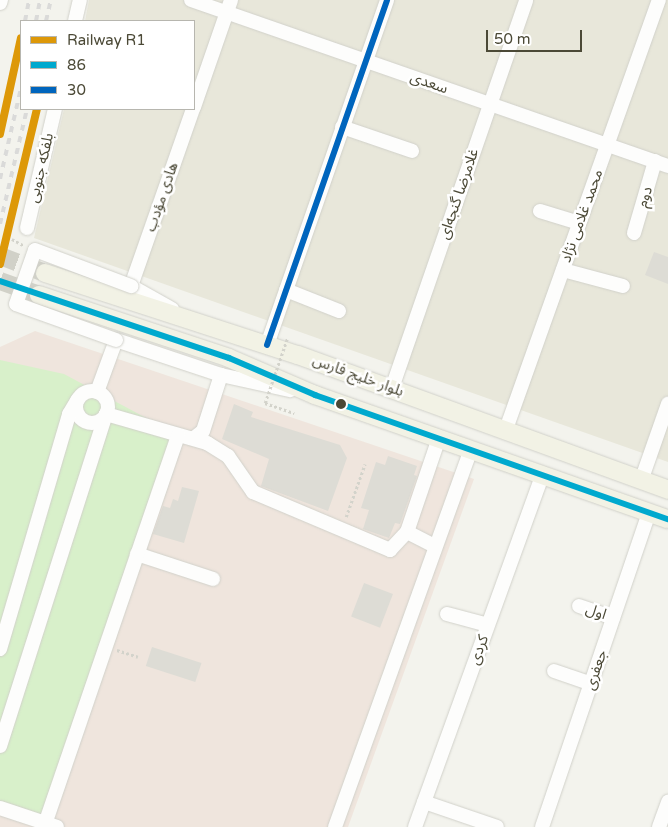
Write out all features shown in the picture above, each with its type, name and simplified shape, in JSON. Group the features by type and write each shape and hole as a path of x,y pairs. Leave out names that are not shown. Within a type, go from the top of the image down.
{"main road":[{"name":"بلوار خلیج فارس","path":"45,273 204,327 267,344 668,490"},
{"name":"بلوار خلیج فارس","path":"38,295 229,358 315,395 668,519"}],"street":[{"path":"75,20 80,0"},
{"name":"سعدی","path":"191,0 229,6 366,61 662,164"},
{"path":"267,344 387,0"},
{"name":"غلامرضا گنجه‌ای","path":"392,388 526,0"},
{"name":"محمد غلامی نژاد","path":"505,432 659,0"},
{"name":"هادی مؤدب","path":"195,102 229,6"},
{"name":"بلفکه جنوبی","path":"27,228 55,110"},
{"name":"هادی مؤدب","path":"131,286 192,110"},
{"path":"342,127 412,151"},
{"name":"دوم","path":"634,233 662,164"},
{"path":"540,211 579,223"},
{"path":"204,327 131,286 35,250 16,304 221,375 315,395"},
{"path":"563,270 623,286"},
{"path":"286,290 339,311"},
{"path":"98,392 116,340"},
{"path":"194,438 203,431 221,375"},
{"path":"0,649 69,414 78,399 87,392 98,392 106,399 106,414 0,746"},
{"path":"78,399 77,414 84,421 98,422 106,414"},
{"path":"641,481 668,404"},
{"path":"106,414 194,438 228,456 253,492 341,531 390,550 408,532 440,438"},
{"path":"0,808 49,826 106,647 178,435"},
{"path":"335,827 435,546 472,450"},
{"name":"کردی","path":"415,827 543,474"},
{"name":"جعفری","path":"542,827 649,512"},
{"path":"408,532 435,546"},
{"path":"137,554 213,578"},
{"name":"اول","path":"579,606 613,618"},
{"path":"447,614 488,625"},
{"path":"554,671 591,684"},
{"path":"424,802 496,827"},
{"path":"659,827 668,802"}],"path":[{"path":"287,339 265,403 294,413"},
{"path":"341,531 365,464"},
{"path":"106,647 138,657"}],"shaded area":[{"path":"89,0 668,0 668,462 34,238 64,110 195,110 195,20 85,20"},
{"path":"35,331 474,479 348,827 0,827 0,347"}],"green space":[{"path":"0,360 64,374 178,435 46,823 0,807"}],"building":[{"path":"654,252 668,257 668,284 645,275"},
{"path":"234,404 253,412 251,417 340,445 347,458 328,511 261,486 269,459 222,439"},
{"path":"388,456 417,466 414,475 417,476 400,524 395,523 389,538 363,529 369,510 361,508 376,462 385,465"},
{"path":"182,487 199,491 184,543 153,534 163,506 170,508 173,499 178,501"},
{"path":"364,583 393,594 380,628 351,617"},
{"path":"152,647 201,663 195,682 146,666"}],"tunnel":[{"path":"0,256 45,273"},
{"path":"0,281 39,295"}],"railway":[{"path":"25,20 29,0"},
{"path":"36,20 40,0"},
{"path":"46,20 51,0"},
{"path":"0,134 20,43"},
{"path":"0,179 20,92"},
{"path":"0,224 27,110"}],"rail line":[{"name":"R1","path":"0,134 20,43"},
{"name":"R1","path":"0,264 37,110"}],"transit line":[{"name":"30","path":"267,345 387,0"},
{"name":"86","path":"0,281 229,358 315,395 668,519"}]}
